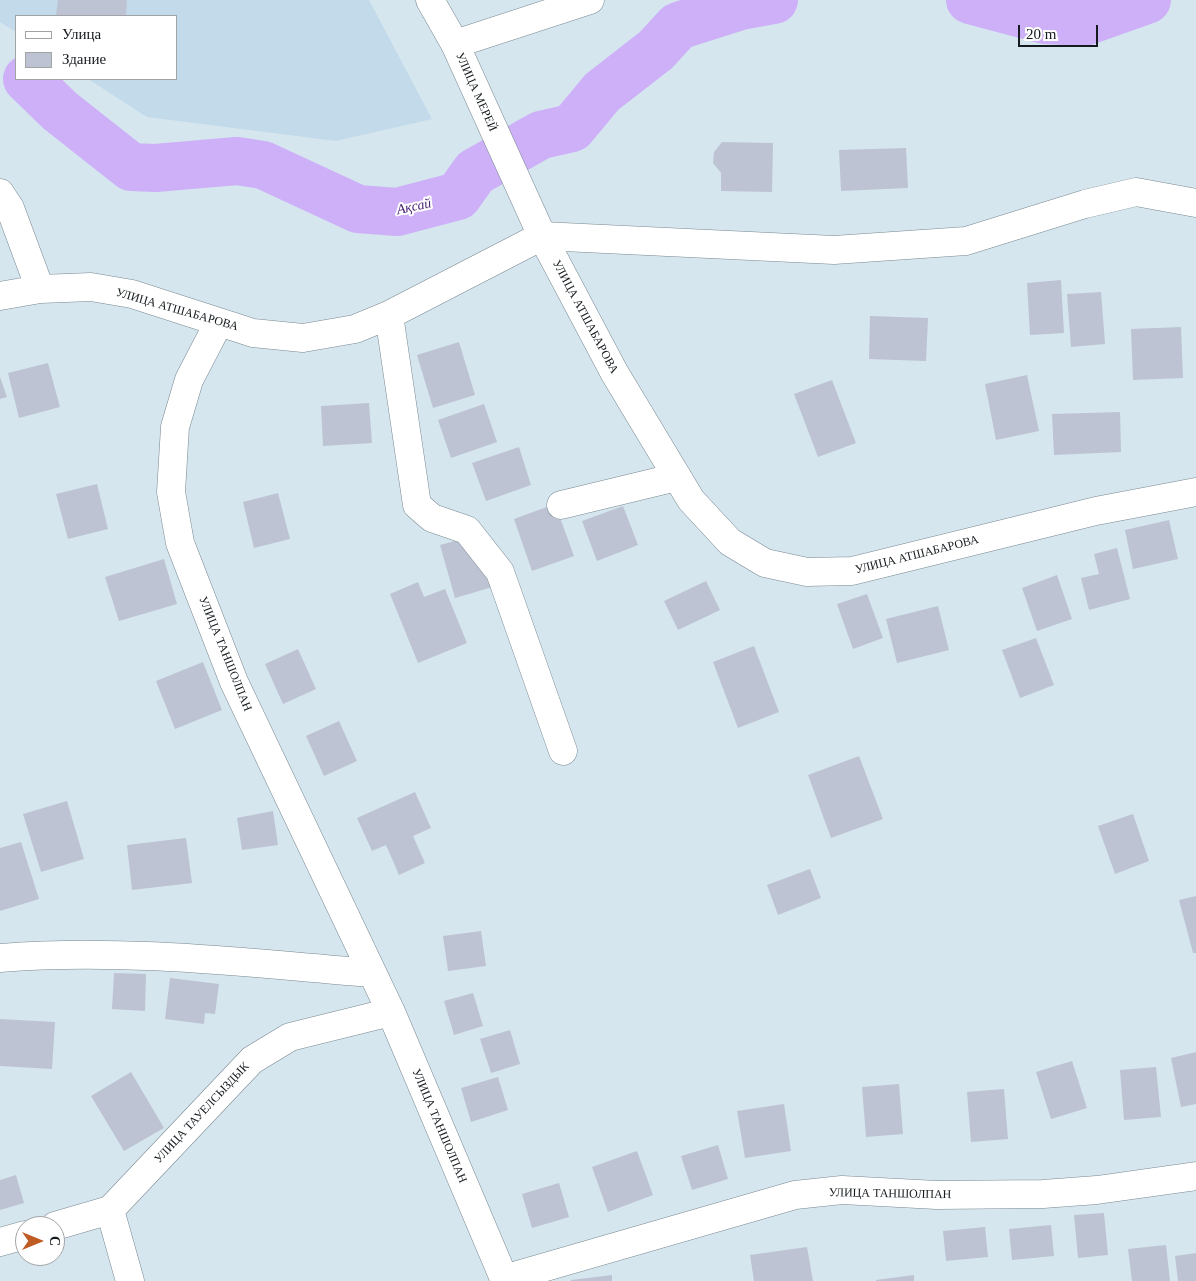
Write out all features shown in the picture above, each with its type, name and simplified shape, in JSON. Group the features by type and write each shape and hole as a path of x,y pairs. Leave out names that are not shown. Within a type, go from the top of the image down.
{"street":[{"name":"УЛИЦА МЕРЕЙ","path":"430,0 454,44 482,108 520,185"},
{"path":"454,44 590,0"},
{"name":"УЛИЦА АТШАБАРОВА","path":"520,185 542,236 614,372 676,477 691,500 730,542 765,563 807,572 852,571 1096,511 1196,492"},
{"path":"542,236 834,250 966,241 1085,204 1136,192 1196,203"},
{"path":"0,193 10,208 40,289"},
{"name":"УЛИЦА АТШАБАРОВА","path":"0,296 40,289 91,287 132,294 253,332 303,338 355,329 389,315 542,236"},
{"path":"389,315 417,506 432,518 467,530 500,572 563,751"},
{"name":"УЛИЦА ТАНШОЛПАН","path":"219,322 188,380 175,428 171,492 180,543 234,682 391,1012 505,1280 795,1195 842,1190 937,1196 1043,1194 1097,1190 1196,1176"},
{"path":"561,506 676,477"},
{"path":"0,958 60,953 141,955 372,973"},
{"name":"УЛИЦА ТАУЕЛСЫЗДЫК","path":"110,1210 252,1060 290,1037 391,1012"},
{"path":"65,1223 110,1210 130,1281"},
{"path":"0,1242 15,1238"}],"shaded area":[{"path":"0,0 369,0 432,119 336,141 147,117 90,80 178,80 178,15 15,15 15,31 0,22"}],"building":[{"path":"58,0 127,0 126,15 56,15"},
{"path":"722,142 773,143 772,192 721,191 721,173 713,163 714,152"},
{"path":"906,148 908,188 841,191 839,150"},
{"path":"1061,280 1064,333 1030,335 1027,283"},
{"path":"1101,292 1105,344 1071,347 1067,294"},
{"path":"870,316 928,318 926,361 869,359"},
{"path":"1181,327 1183,378 1133,380 1131,329"},
{"path":"459,342 475,395 433,408 417,355"},
{"path":"48,363 60,407 19,418 8,373"},
{"path":"1027,375 1039,431 996,440 985,384"},
{"path":"0,377 7,397 0,399"},
{"path":"832,380 856,443 818,457 794,394"},
{"path":"369,403 372,443 323,446 321,406"},
{"path":"484,404 497,442 451,458 438,420"},
{"path":"1120,412 1121,452 1054,455 1052,414"},
{"path":"519,447 531,485 486,501 472,463"},
{"path":"97,484 108,529 68,539 56,494"},
{"path":"278,493 290,539 254,548 243,502"},
{"path":"555,504 574,556 532,571 514,519"},
{"path":"623,506 638,545 597,561 582,521"},
{"path":"1169,520 1178,559 1133,569 1125,530"},
{"path":"466,538 473,562 488,558 496,586 455,598 440,545"},
{"path":"1117,548 1130,599 1089,610 1081,578 1099,574 1094,554"},
{"path":"164,559 177,604 119,621 105,577"},
{"path":"1057,575 1072,619 1037,631 1022,588"},
{"path":"706,581 720,610 678,630 664,601"},
{"path":"418,582 424,597 445,589 467,643 418,663 390,594"},
{"path":"867,594 883,638 853,649 837,604"},
{"path":"938,606 949,650 897,663 886,619"},
{"path":"1036,638 1054,685 1020,698 1002,650"},
{"path":"754,646 779,712 738,728 713,662"},
{"path":"298,649 316,689 283,704 265,664"},
{"path":"203,662 222,710 175,729 156,681"},
{"path":"339,721 357,761 324,776 306,736"},
{"path":"859,756 883,819 831,838 808,775"},
{"path":"415,792 431,828 413,836 425,863 399,875 386,845 372,851 357,818"},
{"path":"67,801 84,859 41,872 23,814"},
{"path":"273,811 278,845 242,850 237,818"},
{"path":"1133,814 1149,861 1115,874 1098,826"},
{"path":"186,838 192,883 132,890 127,845"},
{"path":"21,842 39,899 0,911 0,848"},
{"path":"810,869 821,898 778,915 767,885"},
{"path":"1196,896 1196,953 1193,953 1179,900"},
{"path":"481,931 486,966 448,971 443,936"},
{"path":"114,973 146,974 145,1011 112,1009"},
{"path":"170,978 219,984 215,1014 205,1013 204,1024 165,1019"},
{"path":"473,993 483,1026 454,1035 444,1001"},
{"path":"0,1019 55,1022 52,1069 0,1066"},
{"path":"510,1030 520,1064 491,1073 480,1039"},
{"path":"1196,1052 1196,1104 1181,1107 1171,1058"},
{"path":"1072,1061 1087,1108 1051,1119 1036,1072"},
{"path":"1156,1067 1161,1117 1124,1120 1120,1070"},
{"path":"131,1072 164,1128 124,1151 91,1096"},
{"path":"498,1077 508,1110 471,1122 461,1088"},
{"path":"899,1084 903,1134 866,1137 862,1087"},
{"path":"1004,1089 1008,1139 971,1142 967,1092"},
{"path":"784,1104 791,1151 745,1158 737,1111"},
{"path":"718,1145 728,1179 692,1190 681,1156"},
{"path":"637,1151 653,1195 608,1212 592,1167"},
{"path":"16,1175 24,1203 0,1210 0,1180"},
{"path":"559,1183 569,1217 532,1228 522,1194"},
{"path":"1104,1213 1108,1255 1078,1258 1074,1215"},
{"path":"1051,1225 1054,1256 1012,1260 1009,1229"},
{"path":"985,1227 988,1257 946,1261 943,1231"},
{"path":"1166,1245 1170,1281 1132,1281 1128,1249"},
{"path":"807,1247 813,1281 754,1281 750,1255"},
{"path":"1196,1253 1196,1281 1178,1281 1175,1256"},
{"path":"612,1275 612,1281 571,1281 571,1280"},
{"path":"914,1275 914,1281 876,1281 876,1280"}],"waterway":[{"name":"Ақсай","path":"28,80 60,111 131,167 155,168 237,161 263,165 358,209 397,212 458,196 475,172 541,135 572,128 602,92 656,50 678,26 741,6 774,0"},
{"name":"Ақсай","path":"970,0 1045,20 1085,22 1147,0"}]}
